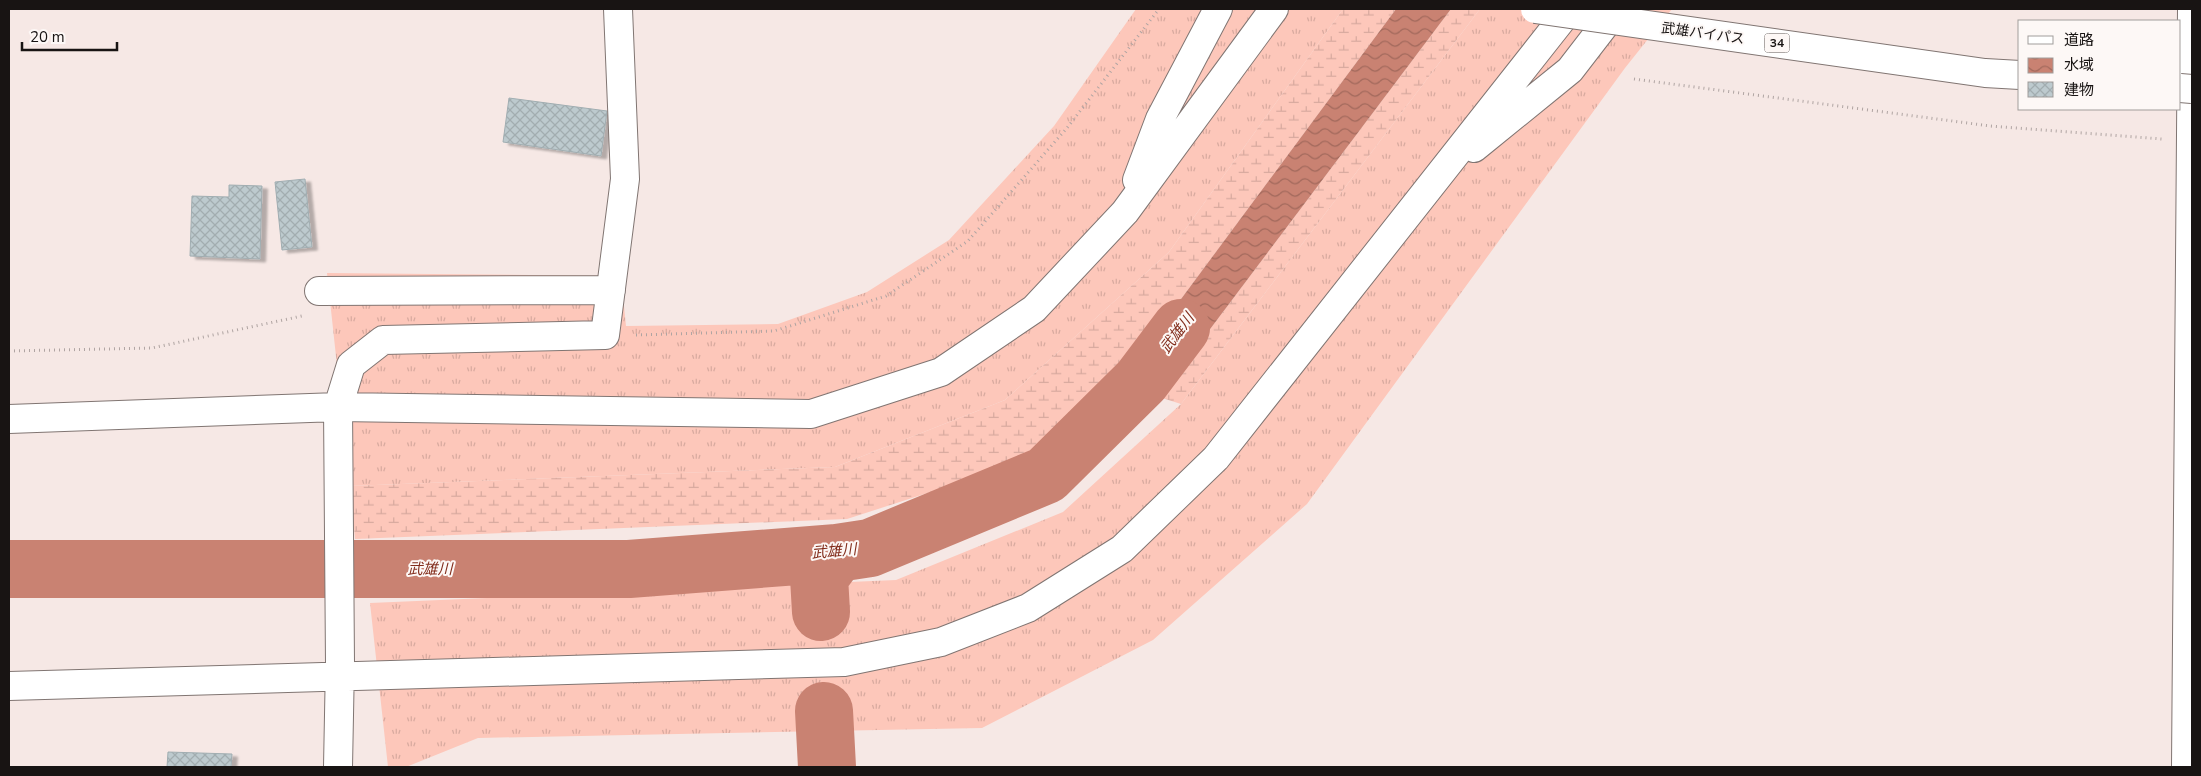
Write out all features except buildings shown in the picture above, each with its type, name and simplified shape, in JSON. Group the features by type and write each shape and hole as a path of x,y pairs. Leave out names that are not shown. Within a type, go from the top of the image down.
{"main road":[{"path":"338,767 338,416 351,365 383,340 605,336 626,179 618,9"},
{"path":"1125,212 1160,119 1218,9"},
{"path":"9,419 812,414 940,372 1034,309 1125,212 1274,9"},
{"name":"武雄バイパス","path":"1535,9 1985,72 2018,75"},
{"path":"9,686 339,670 844,662 941,642 1028,608 1122,548 1216,458 1570,9"},
{"path":"1442,171 1485,140 1570,70 1616,9"},
{"path":"2186,767 2192,9"},
{"path":"320,291 611,290"}],"path":[{"path":"605,336 774,331 886,296 968,241 1067,128 1159,9"},
{"path":"1634,79 1990,126 2191,141"},
{"path":"9,351 152,348 312,314 320,291"}],"green space":[{"path":"1136,9 1343,9 1169,252 1005,400 835,467 350,486 327,273 621,276 626,326 778,324 867,292 949,240 1054,126"},
{"path":"1343,9 1396,9 1118,384 1033,459 847,519 355,539 350,486 835,467 1005,400 1169,252"},
{"path":"1451,9 1480,9 1181,404 1159,397"},
{"path":"1480,9 1672,9 1625,68 1307,504 1153,640 982,728 478,738 406,767 388,767 370,603 896,580 1063,512 1181,404"}],"water":[{"path":"1396,9 1451,9 1159,397 1118,384"}],"waterway":[{"name":"武雄川","path":"9,569 629,569 837,553 870,548 1046,475 1141,381 1181,328"},
{"path":"821,612 819,577 837,553"},
{"path":"824,711 827,767"}]}
